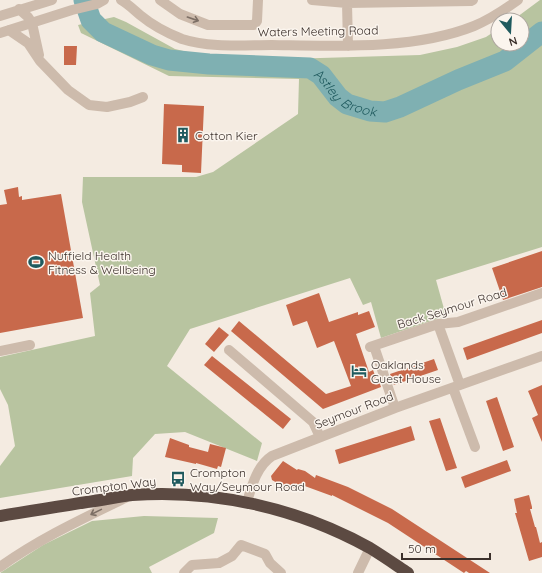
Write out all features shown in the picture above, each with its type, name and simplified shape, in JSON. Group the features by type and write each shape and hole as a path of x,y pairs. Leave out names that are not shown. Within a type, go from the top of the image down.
{"highway":[{"name":"Crompton Way","path":"0,516 131,496 163,494 247,502 290,513 318,524 370,548 408,573"}],"street":[{"path":"0,16 52,0"},
{"name":"Waters Meeting Road","path":"121,0 150,22 166,31 181,38 196,42 218,45 348,46 408,42 443,36 488,20 518,0"},
{"path":"160,0 180,14 208,25 254,25 257,21 258,0"},
{"path":"312,0 347,3 473,0"},
{"path":"4,31 100,2"},
{"path":"347,3 348,46"},
{"path":"19,9 32,23 40,61"},
{"path":"4,31 28,43 40,61 68,90 89,105 107,107 130,102 143,97"},
{"name":"Back Seymour Road","path":"395,408 372,346 438,324 458,322 542,293"},
{"path":"438,324 475,447"},
{"path":"0,351 30,345"},
{"path":"229,350 314,422 320,437"},
{"name":"Seymour Road","path":"247,502 252,486 262,464 266,460 283,451 395,408 542,356"},
{"path":"0,567 61,529 131,496"},
{"path":"184,573 192,565 219,563 232,556 241,545 265,554 270,562 281,573"},
{"path":"358,573 370,548"}],"green space":[{"path":"542,0 542,247 436,280 446,316 381,338 371,302 363,305 350,278 190,329 167,366 262,443 257,461 185,432 155,434 133,458 132,476 0,498 0,466 15,446 8,405 0,389 0,357 95,336 90,293 100,285 82,202 83,177 196,177 213,172 298,114 299,79 169,76 81,33 78,25 114,17 175,49 200,55 253,60 420,55 457,47 490,34 490,52 530,52 530,12 524,12"},
{"path":"144,516 218,518 214,533 149,567 152,573 0,573 43,545 92,521"}],"building":[{"path":"64,46 77,46 76,65 64,65"},
{"name":"Cotton Kier","path":"164,104 204,106 201,173 182,172 182,165 162,164"},
{"name":"Nuffield Health Fitness & Wellbeing","path":"18,187 19,197 22,196 22,200 61,194 83,318 0,333 0,205 7,204 4,190"},
{"path":"542,251 542,287 503,300 492,268"},
{"path":"319,293 329,322 358,312 358,315 369,311 375,327 356,334 369,372 373,370 381,387 323,409 231,331 239,321 326,394 351,386 334,341 317,348 307,321 293,326 286,305"},
{"path":"542,320 542,333 467,360 463,348"},
{"path":"219,327 229,335 214,352 205,344"},
{"path":"212,356 291,419 283,429 204,365"},
{"path":"434,359 438,370 394,385 390,374"},
{"path":"542,385 542,442 532,418 538,415 528,391"},
{"path":"497,397 514,447 503,451 486,401"},
{"path":"440,418 457,468 446,471 429,421"},
{"path":"411,426 415,440 339,464 335,450"},
{"path":"170,438 189,445 189,447 208,452 210,444 226,448 221,467 218,466 217,469 165,457"},
{"path":"507,460 511,471 465,488 461,477"},
{"path":"283,461 297,470 305,471 315,478 316,475 348,487 392,509 490,573 469,573 466,571 464,573 388,523 332,495 302,485 299,491 291,486 289,489 280,483 279,484 272,480 271,476"},
{"path":"529,495 532,507 532,509 530,509 540,543 542,542 542,557 529,561 515,513 517,513 514,499"}],"waterway":[{"name":"Astley Brook","path":"84,0 91,20 103,32 152,55 169,60 209,64 310,68 321,75 338,97 347,104 370,111 385,112 400,107 458,80 505,61 542,32"}],"place":[{"name":"Cotton Kier","path":"183,135"},
{"name":"Nuffield Health Fitness & Wellbeing","path":"36,262"},
{"name":"Oaklands Guest House","path":"359,371"},
{"name":"Crompton Way/Seymour Road","path":"178,479"}]}
